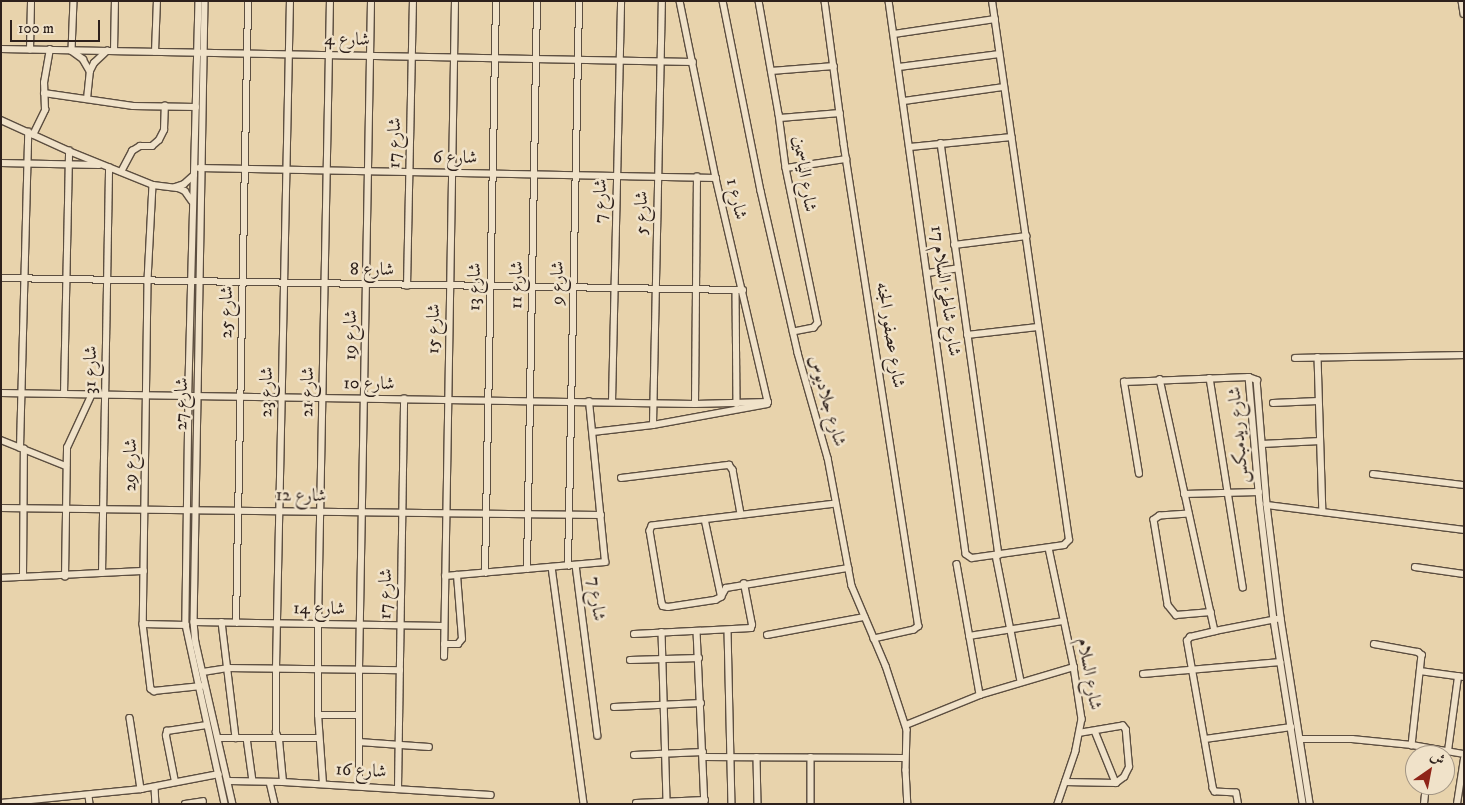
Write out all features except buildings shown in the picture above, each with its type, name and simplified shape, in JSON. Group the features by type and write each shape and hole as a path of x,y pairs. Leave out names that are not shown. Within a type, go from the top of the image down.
{"street":[{"path":"30,50 31,1"},
{"path":"74,1 72,50 83,59 90,71"},
{"path":"114,51 115,1"},
{"path":"155,52 157,1"},
{"name":"شارع 27","path":"198,1 201,53 202,168 194,622 203,672 233,804"},
{"name":"شارع 27","path":"206,1 196,107 194,168 188,396 186,625 225,804"},
{"name":"شارع 25","path":"236,623 248,1"},
{"name":"شارع 23","path":"283,782 277,738 276,668 290,1"},
{"name":"شارع 21","path":"323,784 318,714 318,624 330,1"},
{"name":"شارع 19","path":"359,786 359,669 371,1"},
{"name":"شارع 17","path":"407,286 413,1"},
{"name":"شارع 15","path":"444,657 455,1"},
{"name":"شارع 13","path":"485,573 496,1"},
{"name":"شارع 11","path":"528,569 527,514 537,1"},
{"name":"شارع 9","path":"568,566 579,1"},
{"name":"شارع 7","path":"612,402 620,1"},
{"name":"شارع 5","path":"654,425 657,176 662,1"},
{"name":"شارع 1","path":"680,1 739,290 768,402"},
{"name":"شارع جلاديوس","path":"723,1 761,191 793,332 828,458 852,586 906,725 905,758 908,804"},
{"name":"شارع الياسمين","path":"759,1 780,118 786,168 818,323 814,328 793,332"},
{"name":"شارع عصفور الجنه","path":"825,1 846,159 919,626 914,630 874,639"},
{"name":"شارع شاطئ السلام 17","path":"889,1 966,554 972,558 1049,548"},
{"path":"992,1 1068,540 1064,546 1049,548"},
{"path":"1462,1 1464,14"},
{"path":"894,34 994,19"},
{"name":"شارع 4","path":"2,50 693,62"},
{"path":"23,577 22,448 27,164 31,134 45,110 44,93 50,50"},
{"path":"87,99 90,71 94,63 107,51"},
{"path":"899,67 999,54"},
{"path":"771,71 834,66"},
{"path":"904,101 1004,86"},
{"path":"44,93 133,106 196,107"},
{"path":"121,172 132,151 140,146 152,146 159,140 164,130 164,106"},
{"path":"780,118 840,113"},
{"path":"1,120 69,151 152,185 172,187 185,192 193,203"},
{"path":"910,147 1012,136"},
{"path":"941,143 998,555 1021,681"},
{"path":"64,394 69,151"},
{"path":"786,168 846,159"},
{"path":"1,163 106,166"},
{"name":"شارع 31","path":"102,573 108,281 106,166"},
{"name":"شارع 6","path":"194,168 716,178"},
{"path":"172,187 184,184 194,175"},
{"path":"695,404 697,177"},
{"name":"شارع 29","path":"152,185 148,282 143,624 151,689 154,691 206,685"},
{"path":"954,245 1026,236"},
{"path":"928,273 958,268"},
{"name":"شارع 8","path":"1,278 148,282 739,290"},
{"path":"737,404 739,290"},
{"path":"967,336 1038,327"},
{"path":"1295,358 1464,355"},
{"path":"1318,357 1323,512"},
{"path":"1139,474 1123,383 1126,381 1249,377"},
{"name":"شارع ريدمبكس","path":"1303,804 1280,662 1277,619 1262,444 1258,383 1256,379 1249,377 1259,492 1277,619 1300,739 1310,804"},
{"path":"1210,378 1243,587"},
{"path":"1160,380 1215,631"},
{"name":"شارع 10","path":"1,393 695,404 768,402"},
{"path":"65,577 66,466 69,439 92,394"},
{"name":"شارع 17","path":"398,788 404,399"},
{"path":"1273,402 1318,401"},
{"name":"شارع 7","path":"590,402 605,561 576,565 598,736"},
{"path":"593,432 654,425 764,406 768,402"},
{"path":"1,440 66,466"},
{"path":"1262,444 1320,442"},
{"path":"621,478 729,465 733,470 741,514"},
{"path":"1373,474 1464,485"},
{"path":"1184,494 1259,492"},
{"path":"836,504 741,514 656,525 650,528 662,603 663,606 668,607 718,599 726,588 848,568"},
{"path":"1267,505 1464,530"},
{"name":"شارع 12","path":"1,508 601,515"},
{"path":"1189,514 1160,516 1154,520 1168,605 1176,614 1211,612"},
{"path":"705,519 722,594"},
{"name":"شارع السلام","path":"1049,548 1080,704 1081,734 1058,804"},
{"path":"957,564 980,695"},
{"path":"444,576 576,565"},
{"path":"552,567 584,804"},
{"path":"1416,568 1464,574"},
{"path":"1,578 65,577 144,571"},
{"path":"444,644 456,644 462,639 457,575"},
{"path":"634,634 747,629 752,625 744,584"},
{"path":"767,635 864,617"},
{"path":"1238,804 1236,793 1213,790 1187,640 1190,637 1215,631 1277,619"},
{"path":"969,636 1064,621"},
{"name":"شارع 14","path":"194,622 444,626"},
{"path":"222,622 236,738"},
{"path":"143,624 186,625"},
{"path":"728,630 732,804"},
{"path":"636,803 705,802 698,631"},
{"path":"662,632 667,803"},
{"path":"1300,739 1352,739 1412,745 1420,671 1420,653 1374,644"},
{"path":"630,660 699,658"},
{"path":"1144,674 1280,662"},
{"path":"906,725 980,695 1021,681 1074,667"},
{"path":"203,672 229,668 400,670"},
{"path":"1420,671 1461,677 1449,745"},
{"path":"614,707 701,703"},
{"path":"318,714 359,716"},
{"path":"130,718 141,789"},
{"path":"175,782 166,736 167,730 207,725"},
{"path":"1065,782 1116,783 1124,777 1129,767 1125,728 1121,726 1081,734"},
{"path":"1205,738 1291,727"},
{"path":"1095,731 1116,783"},
{"path":"219,738 319,738"},
{"path":"248,738 253,781"},
{"path":"359,742 428,747"},
{"path":"634,755 905,758"},
{"path":"757,757 758,804"},
{"path":"810,757 811,804"},
{"path":"1459,800 1464,759"},
{"path":"1,803 36,802 89,796 155,787 219,774"},
{"name":"شارع 16","path":"229,781 398,788 491,795"},
{"path":"270,782 275,804"},
{"path":"155,787 156,804"},
{"path":"89,796 90,804"},
{"path":"185,804 202,801"}]}
